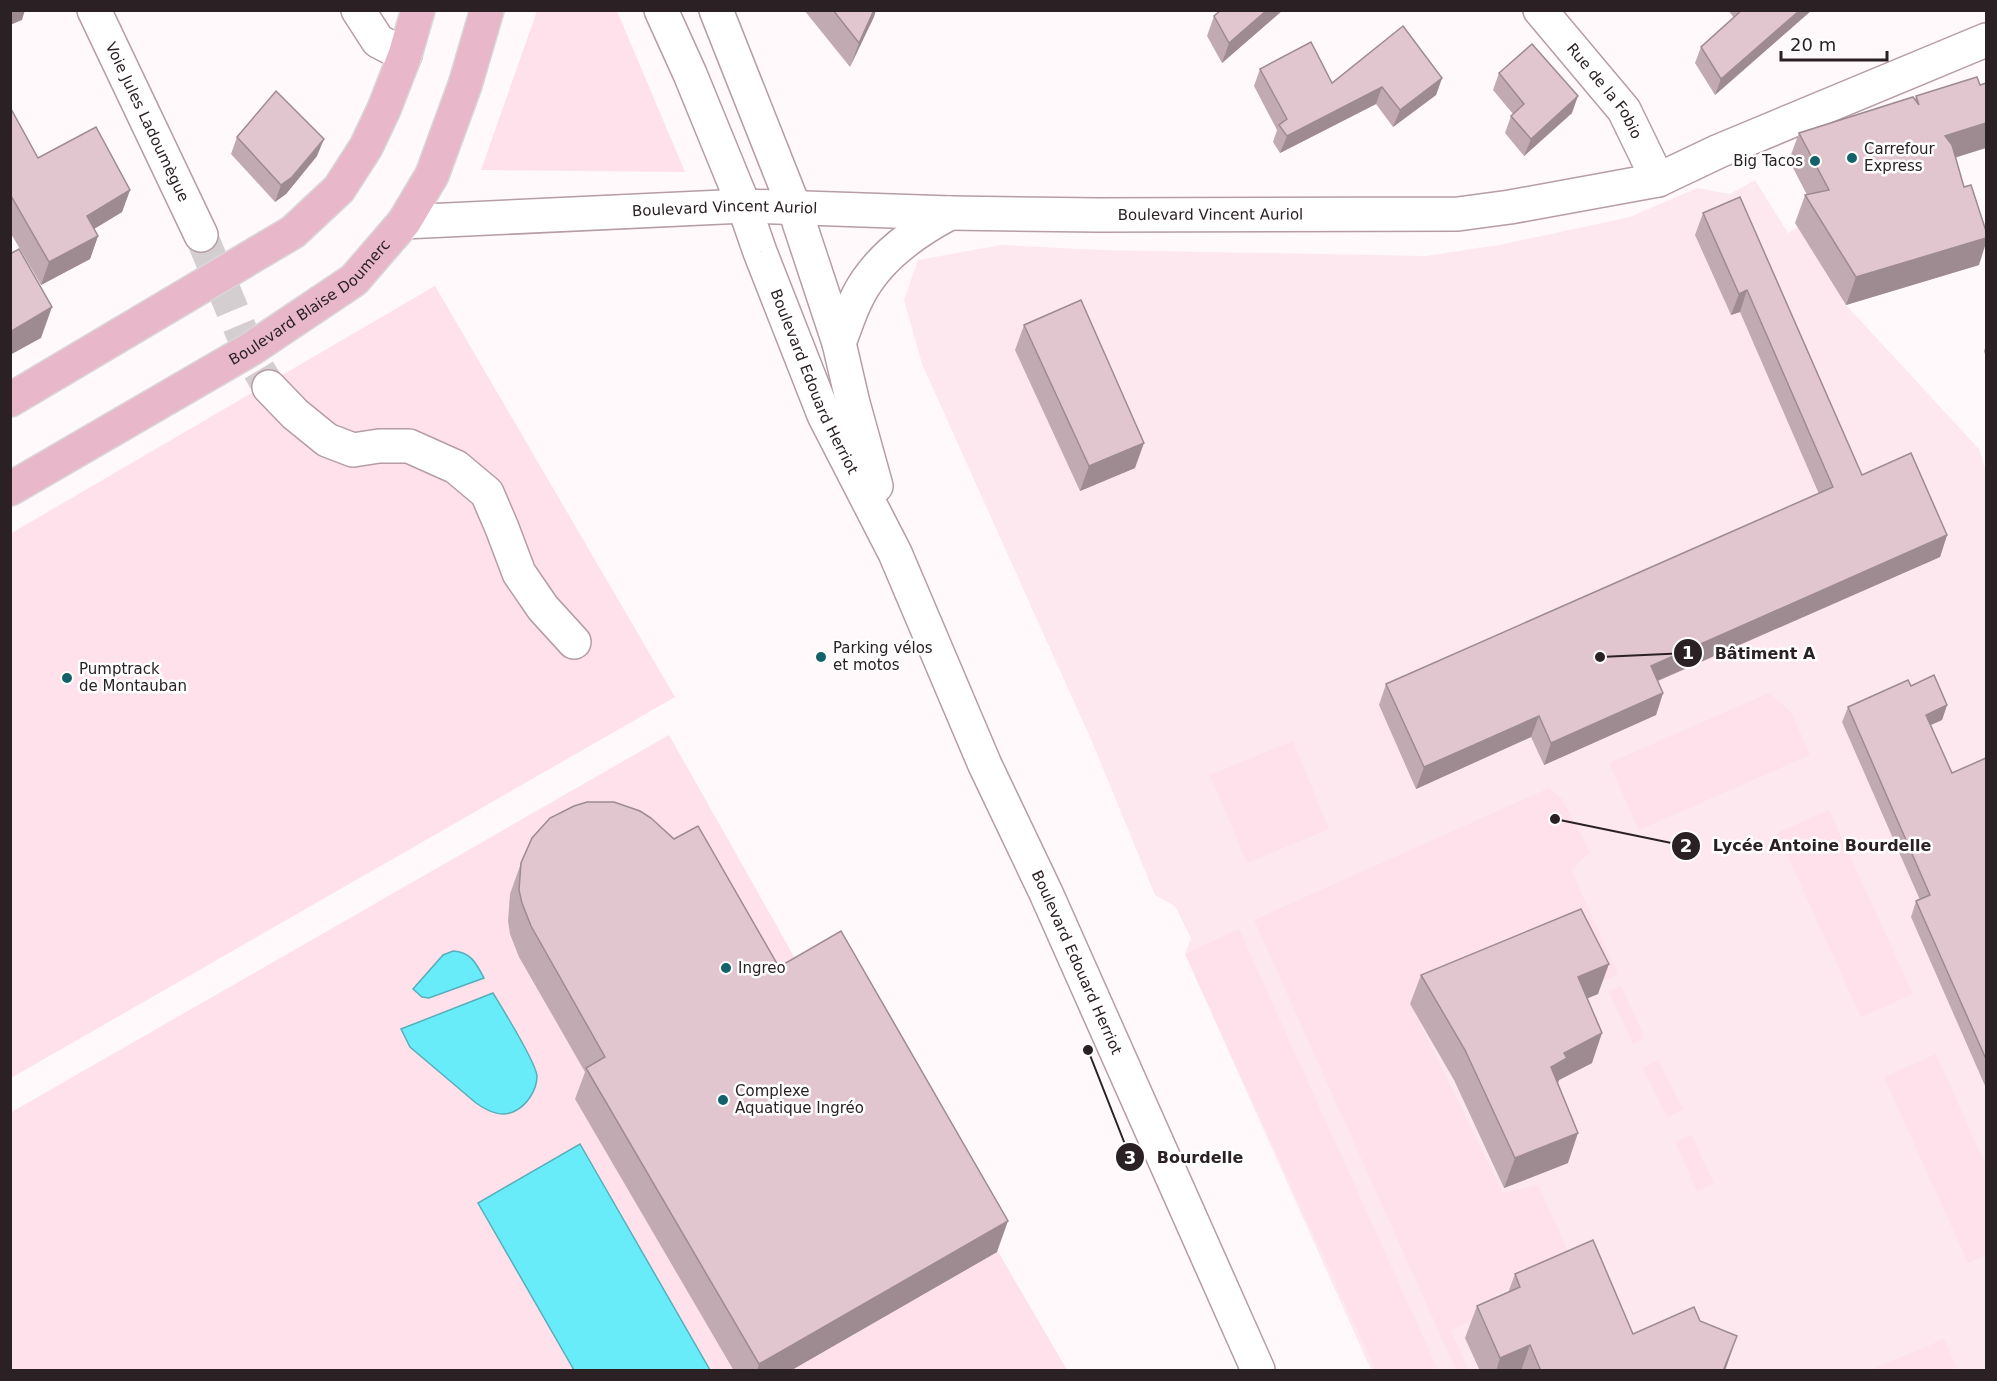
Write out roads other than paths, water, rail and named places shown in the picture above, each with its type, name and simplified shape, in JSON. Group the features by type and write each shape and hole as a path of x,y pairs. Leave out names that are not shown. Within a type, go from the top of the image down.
{"main road":[{"name":"Voie Jules Ladoumègue","path":"94,10 201,236"},
{"path":"358,10 378,41 405,55"},
{"path":"10,400 293,232 339,189 366,147 384,109 405,55 418,10"},
{"name":"Boulevard Blaise Doumerc","path":"10,489 251,349 354,279 405,222 432,175 465,85 487,10"},
{"name":"Boulevard Edouard Herriot","path":"661,10 744,206 824,414 895,553 985,765 1046,893 1258,1371"},
{"name":"Boulevard Edouard Herriot","path":"716,10 795,207 839,344 895,553"},
{"name":"Rue de la Fobio","path":"1540,10 1624,110 1658,180"},
{"name":"Boulevard Vincent Auriol","path":"405,222 744,206 1098,215 1458,214 1510,207 1658,180 1719,151 1986,40"},
{"path":"839,344 858,295 887,257 920,229 950,213"},
{"path":"269,387 295,414 327,440 353,450 379,446 409,446 456,467 487,493 519,573 543,608 573,642"}],"water":[{"path":"453,951 469,956 484,978 429,998 422,997 413,989 443,955"},
{"path":"493,993 525,1048 537,1076 533,1092 527,1101 515,1111 505,1114 490,1111 476,1103 410,1047 401,1029"},
{"path":"580,1144 710,1370 574,1370 478,1203"}],"tunnel":[{"path":"201,235 254,362 269,387"}],"place":[{"name":"Carrefour Express","path":"1852,158"},
{"name":"Big Tacos","path":"1815,161"},
{"name":"Parking vélos et motos","path":"821,657"},
{"name":"Bâtiment A","path":"1600,657"},
{"name":"Pumptrack de Montauban","path":"67,678"},
{"name":"Lycée Antoine Bourdelle","path":"1555,819"},
{"name":"Ingreo","path":"726,968"},
{"name":"Bourdelle","path":"1088,1050"},
{"name":"Complexe Aquatique Ingréo","path":"723,1100"}]}
